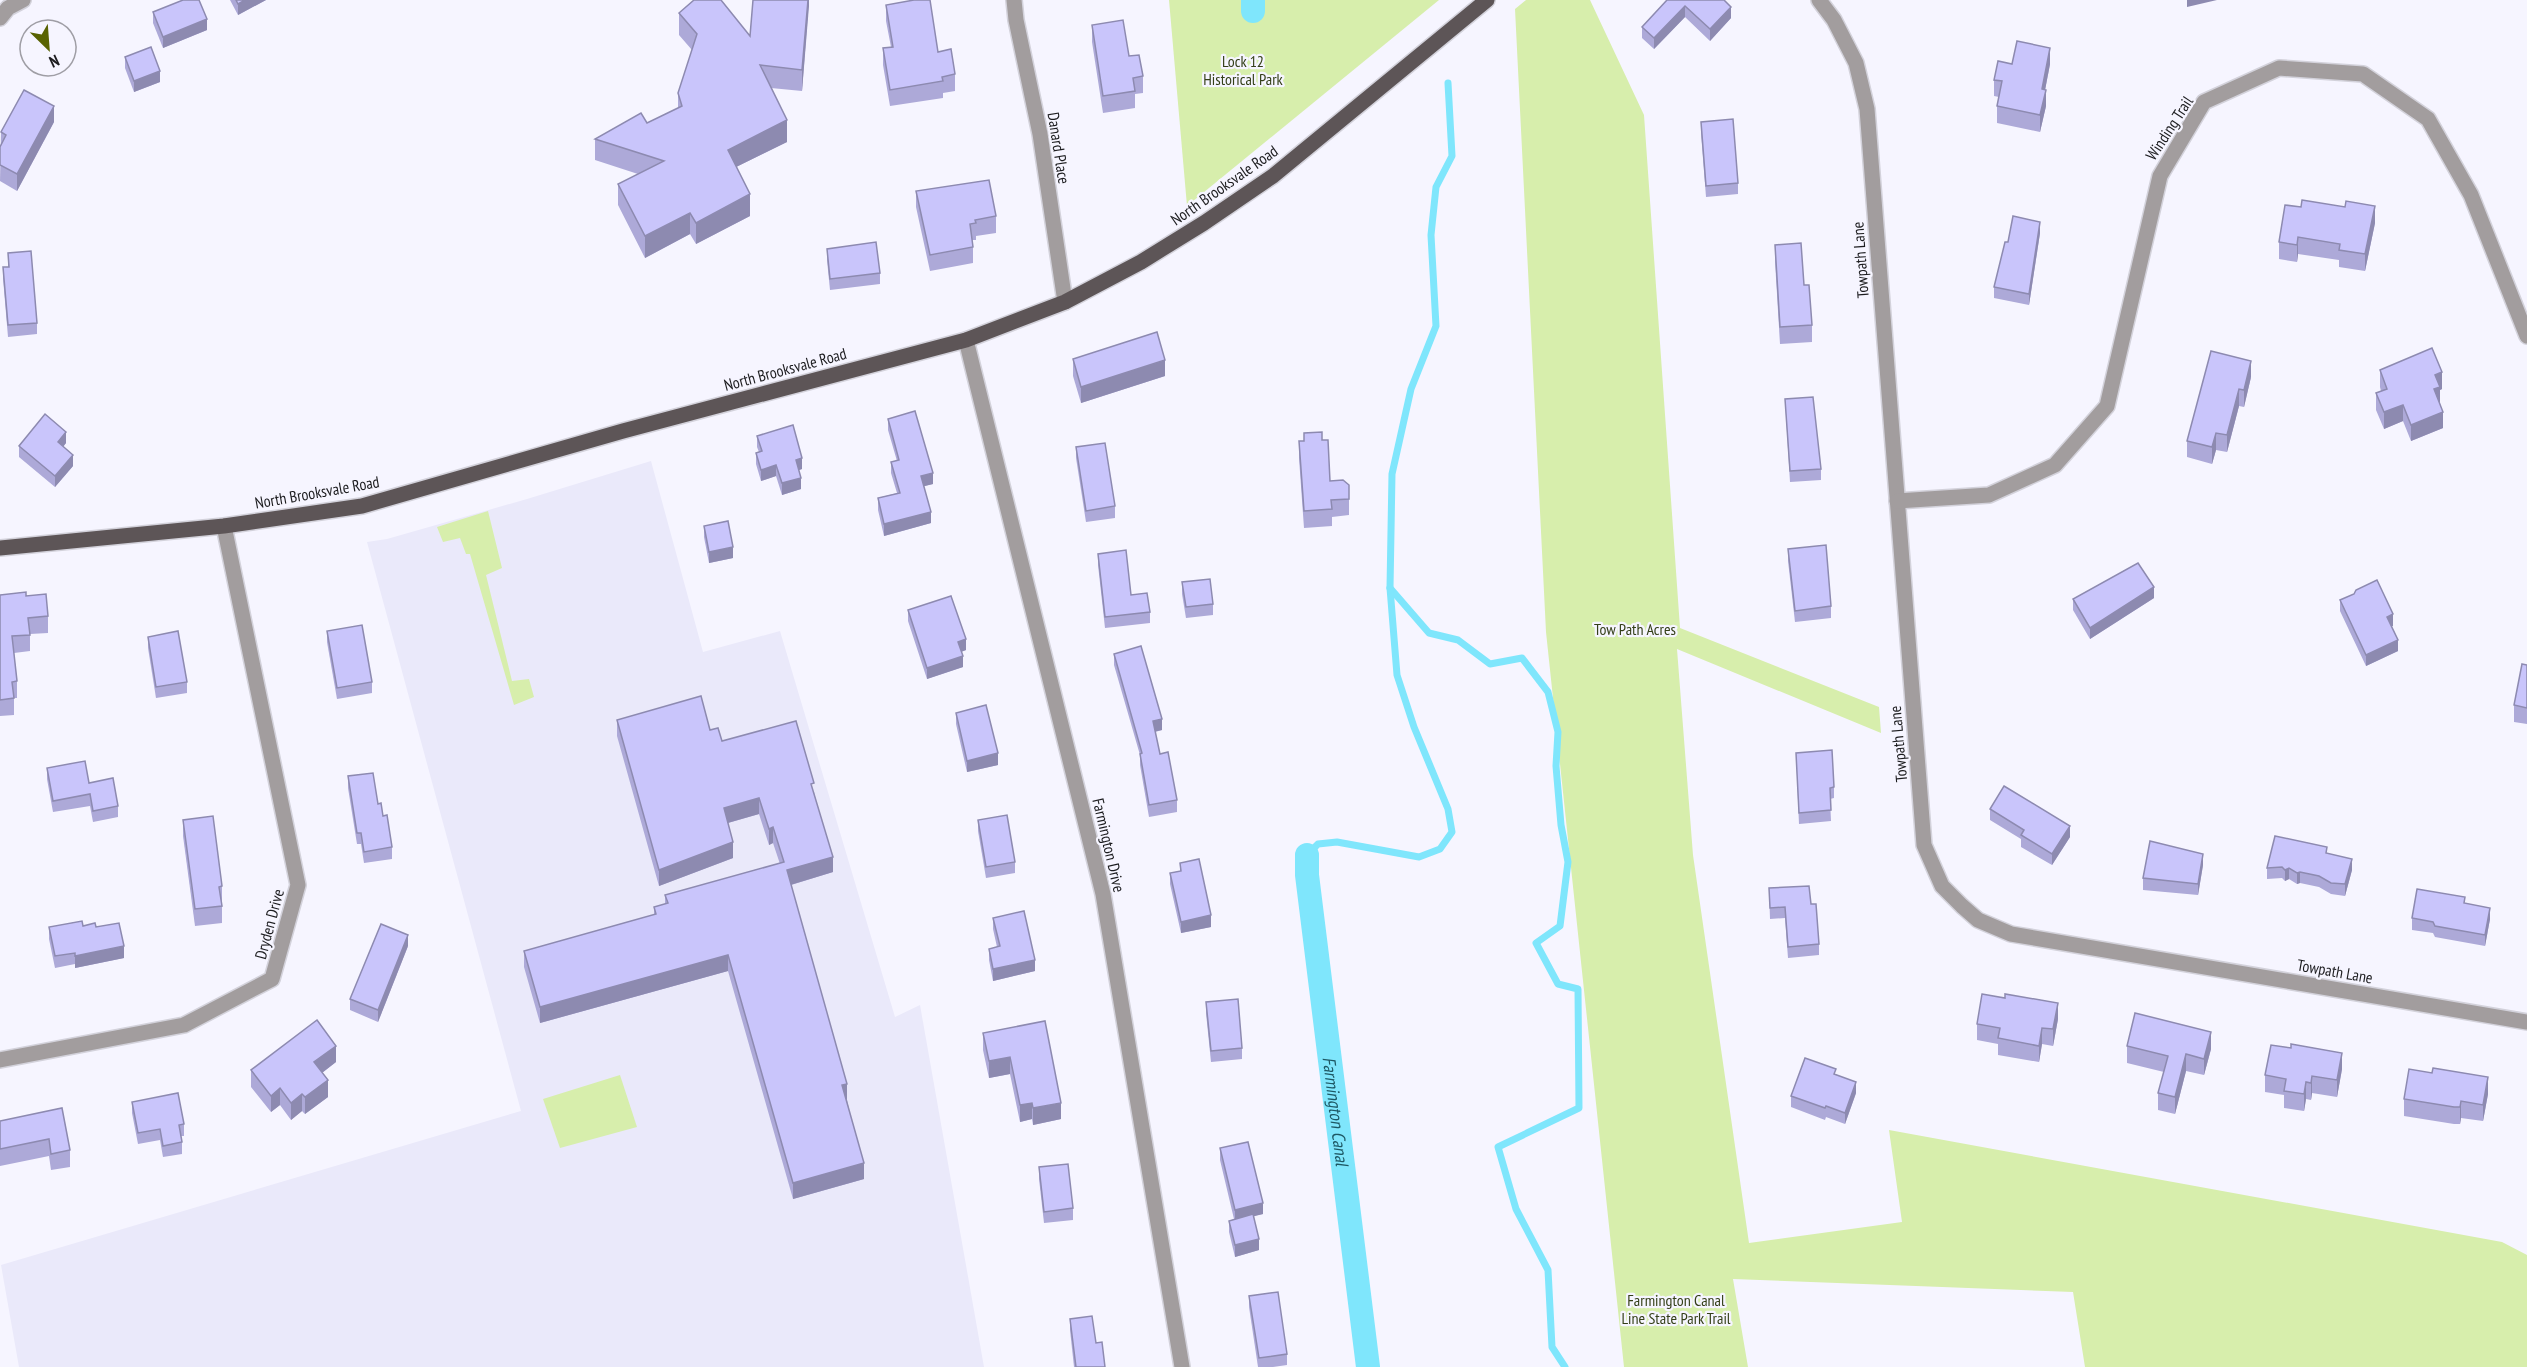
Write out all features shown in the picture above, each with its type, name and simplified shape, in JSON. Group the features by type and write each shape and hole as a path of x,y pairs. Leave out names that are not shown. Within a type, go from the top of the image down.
{"main road":[{"name":"North Brooksvale Road","path":"0,548 224,526 362,506 622,431 966,340 1065,302 1141,262 1204,223 1273,176 1487,0"}],"street":[{"path":"0,18 8,8 23,0"},
{"name":"Danard Place","path":"1014,0 1016,20 1040,134 1065,302"},
{"name":"Towpath Lane","path":"1819,0 1834,20 1856,63 1867,110 1924,845 1942,886 1978,920 2011,934 2527,1022"},
{"name":"Winding Trail","path":"1897,501 1989,495 1998,491 2055,465 2108,406 2160,176 2205,102 2279,68 2363,74 2428,119 2471,195 2527,336"},
{"name":"Farmington Drive","path":"966,340 1103,894 1182,1367"},
{"name":"Dryden Drive","path":"0,1060 184,1025 272,979 298,885 224,526"}],"shaded area":[{"path":"651,461 703,652 780,631 895,1017 920,1005 984,1367 19,1367 1,1265 521,1111 367,542 387,539"}],"green space":[{"name":"Lock 12 Historical Park","path":"1169,0 1439,0 1187,206"},
{"path":"1526,0 1590,0 1644,115 1680,628 1879,707 1881,733 1677,649 1693,855 1749,1243 1902,1222 1889,1130 2502,1242 2527,1255 2527,1367 2085,1367 2073,1292 1733,1279 1748,1367 1624,1367 1546,632 1515,9"},
{"path":"488,511 502,568 486,575 512,681 529,679 534,697 514,705 470,554 466,554 460,538 443,542 437,527"},
{"path":"620,1075 637,1127 560,1148 543,1099"}],"building":[{"path":"183,0 199,0 207,19 163,37 153,12"},
{"path":"694,0 721,0 750,36 753,0 808,0 802,70 760,65 787,120 728,150 750,194 696,223 690,213 645,236 618,184 664,161 595,139 641,113 647,123 682,106 678,93 697,34 679,13"},
{"path":"914,0 930,0 938,52 951,49 955,74 942,77 943,81 890,90 883,48 893,47 886,5"},
{"path":"1667,0 1724,0 1731,7 1710,29 1685,6 1654,38 1642,27"},
{"path":"1123,20 1129,56 1139,55 1143,76 1133,78 1135,91 1103,96 1092,25"},
{"path":"2017,41 2050,48 2042,89 2046,90 2040,115 1997,106 2002,81 1994,80 1998,61 2012,64"},
{"path":"151,47 160,71 134,81 125,57"},
{"path":"24,90 54,106 17,174 0,165 0,147 6,135 1,132"},
{"path":"1733,119 1738,183 1706,186 1701,122"},
{"path":"989,180 996,216 975,220 976,223 970,224 973,247 930,255 916,191"},
{"path":"2302,200 2345,207 2346,201 2375,206 2365,254 2339,250 2340,244 2298,237 2297,245 2279,242 2285,205 2301,207"},
{"path":"2013,216 2040,222 2029,294 1994,287 2005,242 2008,242"},
{"path":"876,242 880,273 830,279 827,249"},
{"path":"1801,243 1804,285 1809,285 1812,325 1780,327 1775,245"},
{"path":"31,251 37,323 8,325 3,267 9,267 8,253"},
{"path":"1157,332 1165,360 1081,387 1073,359"},
{"path":"2432,348 2442,372 2435,375 2440,387 2434,389 2443,412 2411,425 2403,405 2384,412 2376,393 2387,389 2380,370"},
{"path":"2211,351 2251,361 2244,390 2239,389 2227,435 2216,433 2212,447 2187,441"},
{"path":"1813,397 1821,469 1790,471 1785,399"},
{"path":"915,411 933,473 921,476 931,512 884,524 878,498 900,493 891,462 899,460 888,419"},
{"path":"45,414 66,432 58,442 73,455 55,476 19,446"},
{"path":"793,425 802,458 796,460 801,478 782,483 776,465 761,470 756,453 762,451 757,436"},
{"path":"1322,432 1322,440 1328,440 1330,481 1343,480 1349,485 1349,499 1331,500 1332,509 1304,511 1299,441 1304,441 1304,433"},
{"path":"1105,443 1115,506 1086,511 1076,447"},
{"path":"728,521 733,547 709,552 704,526"},
{"path":"1826,545 1831,606 1795,611 1788,549"},
{"path":"1126,550 1131,595 1147,593 1150,612 1105,617 1098,554"},
{"path":"2138,563 2154,587 2090,628 2073,599"},
{"path":"1210,579 1213,604 1186,607 1182,582"},
{"path":"2377,580 2393,614 2387,617 2398,640 2366,655 2340,600"},
{"path":"26,592 26,596 46,594 48,616 28,618 30,635 12,636 17,681 12,682 14,698 0,700 0,595"},
{"path":"951,596 966,639 958,642 963,656 927,668 908,610"},
{"path":"362,625 372,682 337,688 327,631"},
{"path":"178,631 187,682 156,687 148,637"},
{"path":"1141,646 1162,719 1153,721 1160,754 1168,752 1177,800 1149,805 1140,754 1142,753 1114,654"},
{"path":"2522,664 2527,665 2527,708 2514,705"},
{"path":"701,696 710,730 718,728 722,741 796,721 814,783 811,784 833,857 787,870 847,1084 842,1085 864,1163 793,1183 728,955 540,1007 524,951 656,914 654,907 668,903 665,895 784,862 773,827 769,829 759,798 724,808 733,842 659,870 617,720"},
{"path":"986,705 998,753 967,761 956,713"},
{"path":"1832,750 1834,787 1830,788 1831,810 1799,813 1796,753"},
{"path":"85,761 89,783 113,778 118,806 93,811 90,794 53,801 47,768"},
{"path":"373,773 378,804 381,803 383,816 387,815 392,847 364,852 361,833 357,833 348,776"},
{"path":"2004,786 2070,826 2052,854 2021,835 2024,830 1990,809"},
{"path":"1007,815 1015,862 986,867 978,820"},
{"path":"213,816 222,886 219,887 222,906 195,909 183,820"},
{"path":"2275,836 2327,847 2326,853 2352,859 2345,884 2331,883 2319,876 2297,873 2289,868 2285,870 2282,867 2267,868"},
{"path":"2150,841 2203,854 2198,884 2143,878"},
{"path":"1199,859 1211,915 1181,922 1170,873 1181,871 1180,863"},
{"path":"1809,886 1811,904 1816,904 1819,944 1788,947 1785,907 1770,908 1769,888"},
{"path":"2417,889 2465,897 2464,903 2490,908 2485,935 2435,926 2433,922 2412,918"},
{"path":"1024,911 1035,960 993,969 989,949 1000,946 993,918"},
{"path":"82,921 83,926 95,923 96,927 119,923 124,946 75,956 75,953 55,956 49,927"},
{"path":"381,924 408,935 378,1010 350,999"},
{"path":"1982,994 2005,998 2005,994 2058,1003 2053,1029 2042,1028 2039,1046 1998,1038 2000,1028 1977,1024"},
{"path":"1238,999 1242,1048 1211,1051 1206,1002"},
{"path":"2135,1013 2211,1032 2204,1059 2186,1054 2175,1097 2158,1093 2168,1056 2127,1046"},
{"path":"317,1020 336,1046 314,1062 328,1080 305,1097 302,1094 291,1103 280,1088 271,1096 251,1070"},
{"path":"1045,1021 1061,1103 1033,1108 1032,1103 1020,1105 1010,1057 989,1061 983,1033"},
{"path":"2291,1044 2342,1053 2337,1080 2312,1076 2311,1083 2306,1082 2304,1094 2284,1091 2286,1079 2265,1075 2271,1045 2291,1048"},
{"path":"1805,1058 1836,1069 1834,1074 1856,1082 1845,1113 1791,1096"},
{"path":"2433,1068 2488,1077 2483,1105 2461,1101 2460,1107 2454,1107 2404,1099 2409,1069 2432,1073"},
{"path":"178,1093 184,1124 179,1125 182,1142 163,1146 160,1129 138,1133 132,1102"},
{"path":"62,1108 70,1150 51,1154 49,1139 0,1149 0,1121"},
{"path":"1248,1142 1263,1203 1235,1210 1220,1148"},
{"path":"1068,1164 1073,1208 1044,1212 1039,1167"},
{"path":"1253,1214 1259,1239 1235,1245 1229,1221"},
{"path":"1278,1292 1287,1354 1259,1358 1249,1296"},
{"path":"1092,1316 1096,1343 1102,1342 1105,1367 1076,1367 1070,1319"}],"waterway":[{"name":"Farmington Canal","path":"1253,0 1253,11"},
{"path":"1307,855 1318,844 1337,842 1419,857 1440,849 1452,832 1448,809 1414,727 1397,675 1390,588 1392,474 1411,389 1436,326 1431,235 1436,187 1452,156 1448,83"},
{"path":"1390,588 1429,633 1458,640 1490,664 1522,658 1548,692 1558,732 1556,766 1561,825 1568,862 1560,926 1536,943 1558,984 1578,989 1579,1108 1498,1147 1516,1209 1548,1270 1552,1347 1565,1367"},
{"name":"Farmington Canal","path":"1307,855 1307,875 1368,1367"}],"park label":[{"name":"Tow Path Acres","path":"1635,629"},
{"name":"Farmington Canal Line State Park Trail","path":"1676,1309"}]}
